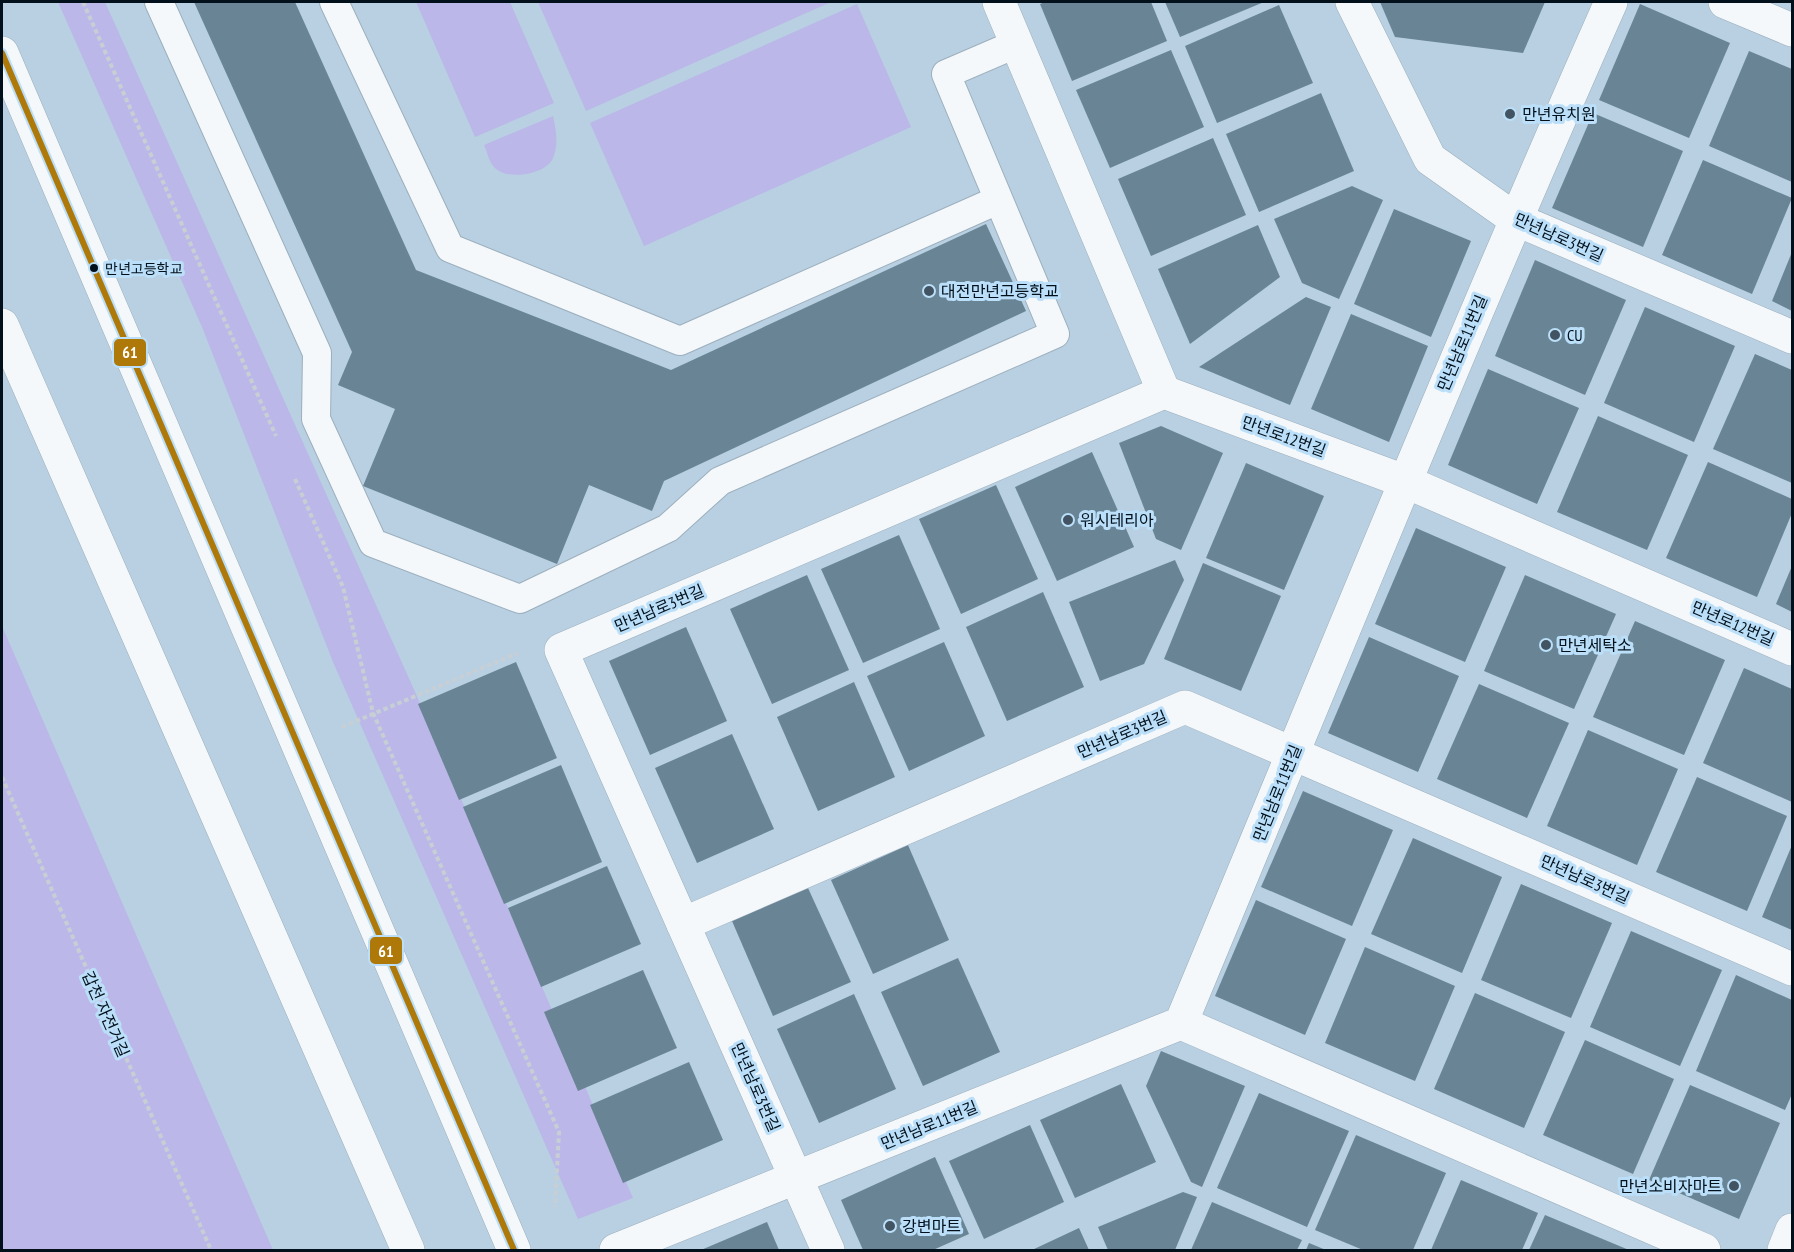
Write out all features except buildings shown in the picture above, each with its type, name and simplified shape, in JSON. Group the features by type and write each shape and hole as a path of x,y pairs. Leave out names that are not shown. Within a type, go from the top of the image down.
{"street":[{"path":"999,2 1164,392"},
{"name":"만년남로3번길","path":"1352,2 1430,159 1515,219 1792,337"},
{"name":"만년남로11번길","path":"616,1251 1181,1023 1404,481 1515,219 1611,2"},
{"path":"1725,2 1792,30"},
{"path":"2,53 514,1251"},
{"path":"2,325 408,1251"},
{"name":"만년남로3번길","path":"828,1251 561,650 1164,392"},
{"name":"만년로12번길","path":"1164,392 1404,481 1792,649"},
{"name":"만년남로3번길","path":"683,924 1185,707 1294,752 1792,969"},
{"path":"1181,1023 1704,1251"},
{"path":"1784,1251 1792,1230"}],"lane":[{"path":"159,2 317,353 316,419 373,543 520,599 668,528 720,481 1055,334 946,74 1018,43"},
{"path":"334,2 450,248 680,341 998,200"}],"path":[{"path":"83,2 281,446"},
{"path":"295,478 343,587 373,713 559,1132 555,1208"},
{"path":"342,727 526,650 561,650"},
{"name":"갑천 자전거길","path":"2,777 211,1251"}],"shaded area":[{"path":"58,2 105,2 412,685 633,1198 578,1219 333,662 202,327"},
{"path":"416,2 510,2 554,103 475,137"},
{"path":"538,2 831,2 586,111"},
{"path":"857,4 911,127 644,246 590,123"},
{"path":"553,116 556,142 555,153 549,164 534,172 516,175 507,174 494,167 484,145"},
{"path":"2,626 273,1250 2,1250"}],"transit line":[{"name":"61","path":"2,53 514,1250"}],"place":[{"name":"만년유치원","path":"1510,114"},
{"name":"만년고등학교","path":"94,268"},
{"name":"대전만년고등학교","path":"929,291"},
{"name":"CU","path":"1555,335"},
{"name":"워시테리아","path":"1068,520"},
{"name":"만년세탁소","path":"1546,645"},
{"name":"만년소비자마트","path":"1734,1186"},
{"name":"강변마트","path":"890,1226"}]}
